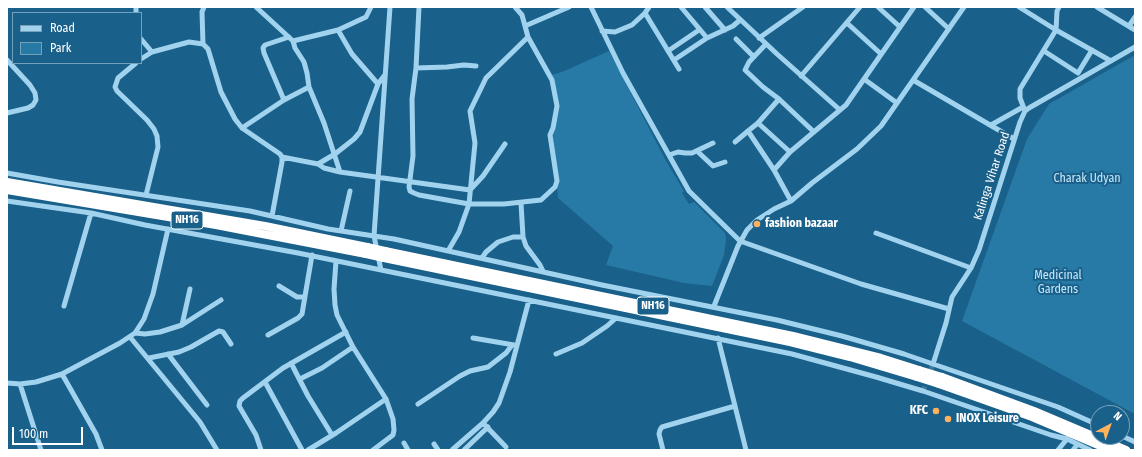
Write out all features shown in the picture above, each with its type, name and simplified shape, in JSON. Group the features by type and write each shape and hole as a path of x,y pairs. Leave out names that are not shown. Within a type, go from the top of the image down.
{"highway":[{"name":"NH16","path":"7,182 265,226 367,251"},
{"name":"NH16","path":"7,190 385,254 790,342 918,373 940,380 1034,411 1126,450"},
{"name":"NH16","path":"940,380 1110,450"}],"street":[{"path":"203,44 202,12 204,7"},
{"path":"256,7 291,39 306,68 309,87 335,154 340,172"},
{"path":"284,100 263,50 265,45 338,30 366,18 371,7"},
{"path":"381,270 374,236 384,75 390,7"},
{"path":"419,7 416,68 412,99 413,156 409,182 410,190 414,193 469,204 504,204 541,200 555,187 557,181 550,135 553,128 557,106 552,80 528,37 522,15 515,7"},
{"path":"525,26 569,7"},
{"path":"591,7 623,73 689,191 740,241 861,284 949,309"},
{"path":"602,31 615,32 632,25 645,13 649,7"},
{"path":"680,7 707,38"},
{"path":"705,7 725,30"},
{"path":"727,7 759,38 840,110"},
{"path":"759,38 803,7"},
{"path":"801,76 860,7"},
{"path":"878,7 900,27"},
{"path":"774,170 790,152 846,105 914,7"},
{"path":"925,7 949,29"},
{"path":"714,306 740,241 747,230 757,220 774,209 791,201 857,149 881,126 964,7"},
{"path":"1018,7 1111,61"},
{"path":"1024,109 1020,89 1056,30 1057,11 1059,7"},
{"path":"1097,7 1135,30"},
{"path":"645,13 679,69"},
{"path":"1129,26 1135,17"},
{"path":"674,60 707,38 733,26 740,20"},
{"path":"847,23 881,54"},
{"path":"338,30 352,54 378,84"},
{"path":"668,51 699,30"},
{"path":"448,251 458,232 469,204 475,143 470,111 486,78 528,37"},
{"path":"736,39 754,57"},
{"path":"142,40 152,52"},
{"path":"142,58 152,52 189,42 203,44 208,49 221,92 228,109 242,128 280,154 282,157 318,164 324,168 340,172 470,190"},
{"path":"766,44 745,67 746,72 814,132"},
{"path":"991,125 1029,108 1135,47"},
{"path":"1044,51 1078,73 1092,50"},
{"path":"7,60 30,85 35,94 36,100 33,105 28,108 7,112"},
{"path":"135,64 118,78 115,87 117,91 147,120 157,136 158,147 146,195"},
{"path":"416,68 464,65 476,66"},
{"path":"318,164 335,154 354,139 360,132 378,84 384,75"},
{"path":"864,79 897,103"},
{"path":"913,80 1014,139"},
{"path":"242,128 284,100 309,87"},
{"path":"735,142 758,123 778,99"},
{"name":"Kalinga Vihar Road","path":"933,364 952,297 971,268 979,250 1024,109"},
{"path":"758,123 790,152"},
{"path":"748,131 774,170 791,201"},
{"path":"669,155 678,152 688,154 713,143"},
{"path":"470,190 483,176 505,144"},
{"path":"697,151 713,166 725,162"},
{"path":"272,216 282,157"},
{"path":"7,173 207,204 272,216 482,258 602,285 714,306 842,336 904,354 1058,407 1090,421"},
{"path":"341,231 350,191"},
{"path":"7,200 91,213 168,229 312,255 792,354 876,376 1066,439 1090,450"},
{"path":"520,202 523,237 528,251 543,271"},
{"path":"64,306 91,213"},
{"path":"7,382 20,384 36,382 62,374 135,333 144,318 153,294 168,229"},
{"path":"876,233 971,268"},
{"path":"482,258 486,252 498,242 513,237 523,237"},
{"path":"268,335 298,318 302,314 312,255"},
{"path":"336,261 334,289 337,315 353,347 386,399 393,419 393,435 375,449"},
{"path":"279,286 297,297 305,297"},
{"path":"182,325 190,289"},
{"path":"135,333 144,334 160,332 182,325 221,300"},
{"path":"452,450 483,423 499,403 510,372 515,345 529,300"},
{"path":"556,354 582,343 616,318"},
{"path":"149,358 191,347 219,330 223,332 231,344"},
{"path":"261,450 256,435 239,406 240,402 243,398 291,363 346,332"},
{"path":"130,337 149,358 200,422 217,450"},
{"path":"473,338 515,345"},
{"path":"718,338 746,450"},
{"path":"418,404 460,376 470,371 488,367 515,345"},
{"path":"300,379 322,368 353,347"},
{"path":"168,354 208,405"},
{"path":"291,363 308,396 332,436"},
{"path":"62,374 96,434 102,450"},
{"path":"266,382 302,450"},
{"path":"20,384 41,450"},
{"path":"308,450 332,436 386,399"},
{"path":"663,450 659,434 662,427 735,406"},
{"path":"483,423 506,447"},
{"path":"464,450 488,427"},
{"path":"1058,450 1066,439"},
{"path":"404,443 408,450"},
{"path":"434,444 438,450"},
{"path":"1073,450 1077,445"}],"green space":[{"path":"609,51 666,161 684,191 682,193 689,204 694,202 725,233 726,239 724,255 712,286 684,283 606,265 613,246 558,198 552,134 558,105 551,75 562,72"},
{"name":"Medicinal Gardens","path":"1135,55 1135,414 1130,411 1130,405 1118,405 962,321 1027,139 1049,104"}],"tunnel":[{"path":"923,391 933,364"}],"place":[{"name":"fashion bazaar","path":"757,224"},
{"name":"KFC","path":"936,411"},
{"name":"INOX Leisure","path":"948,419"}],"park label":[{"name":"Charak Udyan","path":"1087,179"}]}
